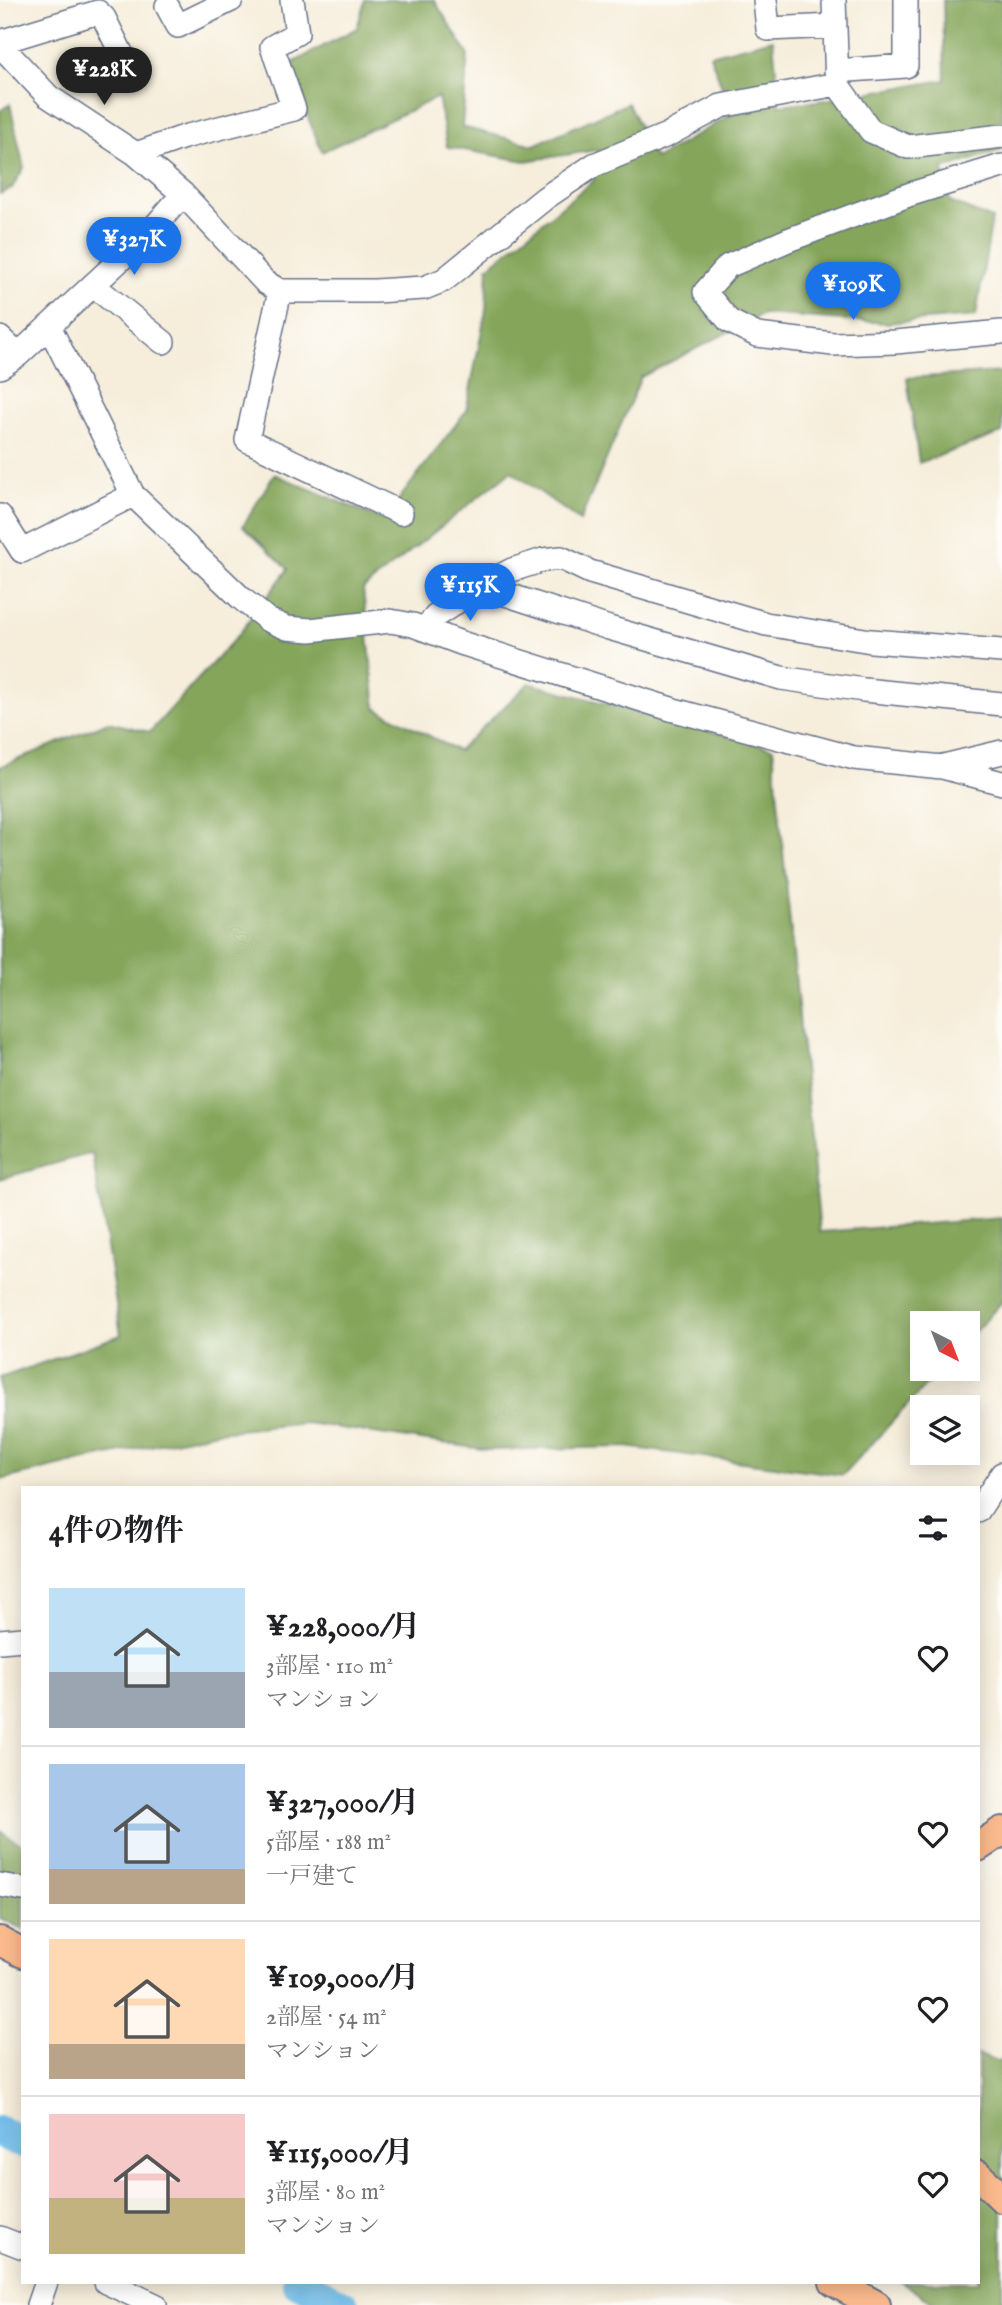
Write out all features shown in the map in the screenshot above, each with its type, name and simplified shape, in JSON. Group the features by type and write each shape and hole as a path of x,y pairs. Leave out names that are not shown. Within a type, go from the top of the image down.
{"main road":[{"path":"980,1846 1002,1831"},
{"path":"0,1941 21,1951"},
{"path":"980,2177 1002,2198"},
{"path":"838,2284 876,2305"}],"street":[{"path":"167,6 178,26 231,0"},
{"path":"136,154 184,137 295,109 272,47 297,33 292,0"},
{"path":"765,0 768,29 835,26"},
{"path":"834,0 837,78 871,131 908,147 1002,136"},
{"path":"126,64 99,12 0,43 48,96 136,154 183,194 265,282 281,290 375,291 433,286 545,198 594,165 667,135 722,106 837,78 906,66 906,0"},
{"path":"1002,166 911,194 788,240 728,266 705,292 729,321 757,335 833,344 895,342 1002,331"},
{"path":"0,338 9,361 150,232 183,194"},
{"path":"93,285 163,342"},
{"path":"281,290 247,440 401,513"},
{"path":"49,326 133,495 242,599 268,620 286,628 310,630 390,621 424,629 674,710 841,755 942,767 1002,783"},
{"path":"0,516 22,551 133,495"},
{"path":"424,629 438,614 481,586 512,570 542,560 561,558 590,572 766,624 871,641 1002,651"},
{"path":"481,586 608,628 781,678 864,690 1002,704"},
{"path":"942,767 1002,752"},
{"path":"980,1508 1002,1474"},
{"path":"0,1641 21,1639"},
{"path":"0,1885 21,1889"},
{"path":"0,2238 21,2246"},
{"path":"38,2305 45,2284"},
{"path":"110,2284 155,2305"}],"green space":[{"path":"365,0 434,0 468,54 462,127 534,145 628,103 655,159 732,114 710,55 773,39 779,105 945,80 943,0 1002,0 1002,150 943,169 950,202 992,219 976,316 887,323 763,314 641,377 580,521 511,471 363,589 376,708 458,751 529,683 773,748 820,1232 1002,1218 1002,1302 980,1326 980,1311 910,1311 910,1381 930,1381 917,1395 910,1395 910,1403 843,1475 626,1447 489,1450 306,1423 217,1432 0,1480 0,1378 121,1335 92,1153 0,1179 0,767 108,722 150,732 239,634 288,569 243,526 274,474 383,520 466,411 486,310 488,267 594,180 598,150 525,161 447,147 438,97 322,152 287,66 357,28"},
{"path":"10,104 24,168 12,188 0,194 0,111"},
{"path":"1002,372 1002,433 919,463 907,378"},
{"path":"0,1831 21,1844 21,1928 0,1918"},
{"path":"980,2056 1000,2062 1002,2059 1002,2305 936,2305 905,2284 980,2284"}],"waterway":[{"path":"0,2132 21,2142"},
{"path":"302,2284 343,2305"}]}
